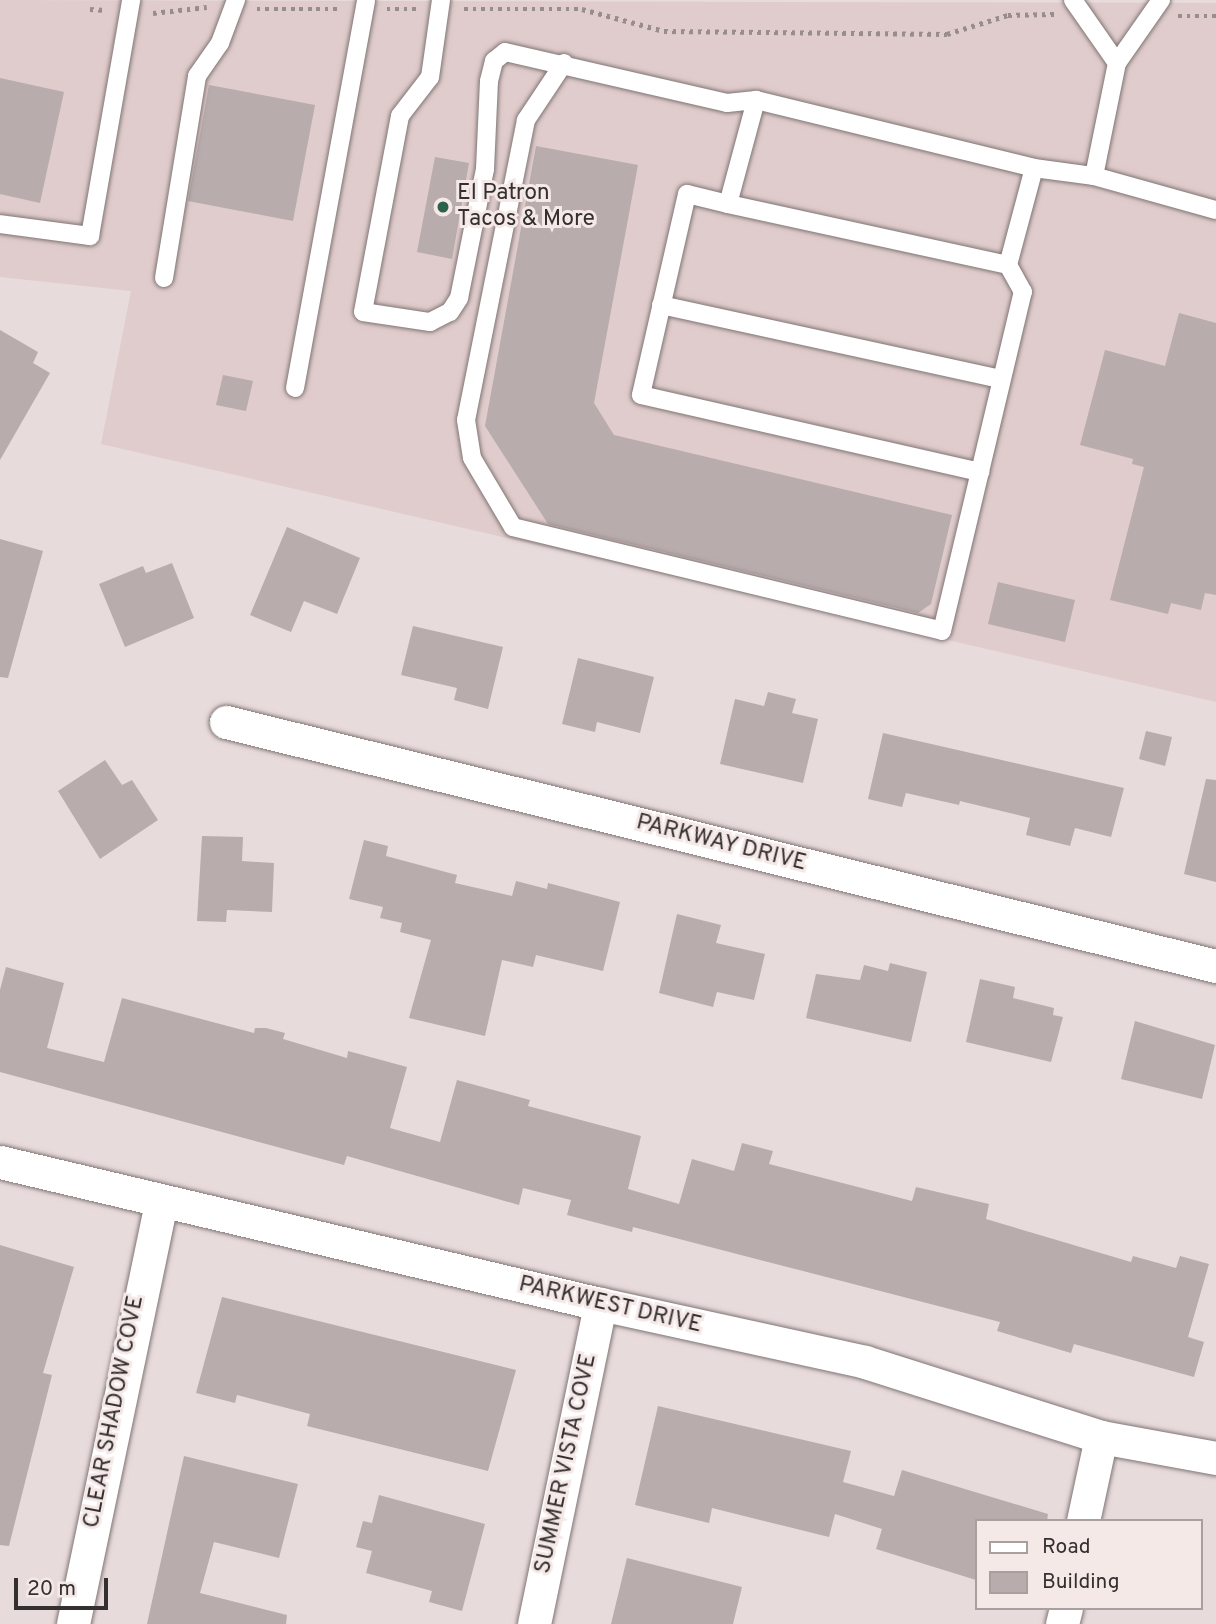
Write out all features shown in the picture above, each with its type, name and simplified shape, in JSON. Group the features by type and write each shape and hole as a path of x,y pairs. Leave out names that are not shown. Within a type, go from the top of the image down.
{"street":[{"name":"PARKWAY DRIVE","path":"226,722 1216,966"},
{"name":"PARKWEST DRIVE","path":"0,1162 600,1304 865,1362 1101,1437 1216,1458"},
{"name":"CLEAR SHADOW COVE","path":"73,1624 161,1200"},
{"name":"SUMMER VISTA COVE","path":"534,1624 600,1304"},
{"path":"1083,1519 1101,1437"}],"lane":[{"path":"1094,176 1117,63 1161,0"},
{"path":"164,278 197,76 220,43 235,4"},
{"path":"295,388 365,4"},
{"path":"440,5 429,77 400,116 363,312 430,322 450,312 459,298 485,169 494,61 505,52 564,63 727,103 756,100 1034,168 1094,176 1216,210"},
{"path":"0,224 90,236 129,6"},
{"path":"1070,7 1117,63"},
{"path":"564,63 527,120 466,420 472,458 513,527 942,631 1023,292 1008,265 1034,168"},
{"path":"728,204 756,100"},
{"path":"979,472 640,395 687,194 1008,265"},
{"path":"661,305 1001,379"}],"path":[{"path":"90,9 235,4 582,9 664,31 947,34 1008,15 1070,7"},
{"path":"1170,16 1216,16"}],"shaded area":[{"path":"0,0 1216,3 1216,702 101,444 131,291 0,277"}],"building":[{"path":"0,78 64,92 40,203 0,194"},
{"path":"209,85 315,105 293,221 188,201"},
{"path":"536,146 638,165 594,403 614,435 952,515 931,604 918,613 548,524 485,426"},
{"name":"El Patron Tacos & More","path":"435,157 469,163 452,259 417,252"},
{"path":"1179,313 1216,323 1216,595 1205,593 1201,610 1171,603 1168,614 1110,600 1144,467 1132,464 1133,459 1080,445 1105,350 1165,366"},
{"path":"0,330 38,352 33,363 50,373 0,460"},
{"path":"223,375 253,381 246,411 216,405"},
{"path":"287,527 360,558 337,614 304,601 291,632 250,615"},
{"path":"0,539 43,551 8,678 0,677"},
{"path":"172,563 194,618 125,647 99,584 143,566 146,573"},
{"path":"998,582 1075,600 1065,642 988,624"},
{"path":"413,626 503,647 488,709 454,700 457,688 401,675"},
{"path":"578,658 654,677 640,733 597,722 595,732 562,724"},
{"path":"768,692 796,699 792,713 818,719 803,783 720,764 735,699 764,706"},
{"path":"1146,731 1172,737 1165,766 1139,759"},
{"path":"883,733 1124,788 1111,837 1075,828 1070,846 1026,835 1030,818 960,801 959,805 906,793 902,807 868,799"},
{"path":"105,760 122,785 132,780 158,820 100,859 58,791"},
{"path":"1206,779 1216,780 1216,882 1184,874"},
{"path":"202,836 243,837 242,861 274,863 272,912 227,910 226,922 197,921"},
{"path":"364,840 388,846 386,856 457,875 455,883 512,896 516,881 547,889 548,883 620,902 603,971 536,955 533,967 502,960 485,1036 409,1018 431,940 400,932 402,923 380,918 383,907 349,899"},
{"path":"677,914 721,925 716,943 765,954 754,1000 717,992 713,1007 659,993"},
{"path":"890,963 927,972 911,1042 806,1018 816,974 860,980 864,965 888,971"},
{"path":"6,967 64,983 47,1048 104,1062 122,998 254,1033 255,1028 266,1028 285,1033 283,1039 347,1058 348,1051 407,1067 390,1128 440,1142 457,1080 530,1100 528,1106 641,1136 628,1189 679,1204 692,1159 734,1171 742,1143 773,1151 769,1164 912,1201 916,1187 989,1204 986,1219 1131,1262 1133,1256 1176,1268 1180,1256 1209,1264 1188,1337 1204,1342 1194,1377 1074,1344 1071,1353 997,1331 1000,1322 633,1227 632,1232 567,1215 571,1200 523,1188 519,1205 347,1156 344,1165 0,1072 0,990"},
{"path":"980,979 1015,987 1013,998 1054,1008 1053,1015 1063,1017 1051,1062 966,1042"},
{"path":"1135,1021 1215,1045 1202,1099 1121,1079"},
{"path":"0,1245 74,1267 43,1373 52,1375 9,1546 0,1545"},
{"path":"222,1297 516,1370 488,1471 307,1426 310,1414 237,1395 235,1403 196,1393"},
{"path":"658,1406 851,1451 843,1482 894,1496 902,1470 1048,1514 1047,1519 974,1519 974,1579 876,1549 882,1529 835,1514 829,1537 712,1508 709,1523 635,1505"},
{"path":"184,1456 298,1484 279,1558 214,1542 200,1593 287,1615 286,1624 147,1624"},
{"path":"379,1495 485,1524 462,1611 429,1602 432,1591 366,1573 372,1551 356,1547 363,1521 372,1523"},
{"path":"627,1558 742,1587 733,1624 611,1624"}],"place":[{"name":"El Patron Tacos & More","path":"443,207"}]}
